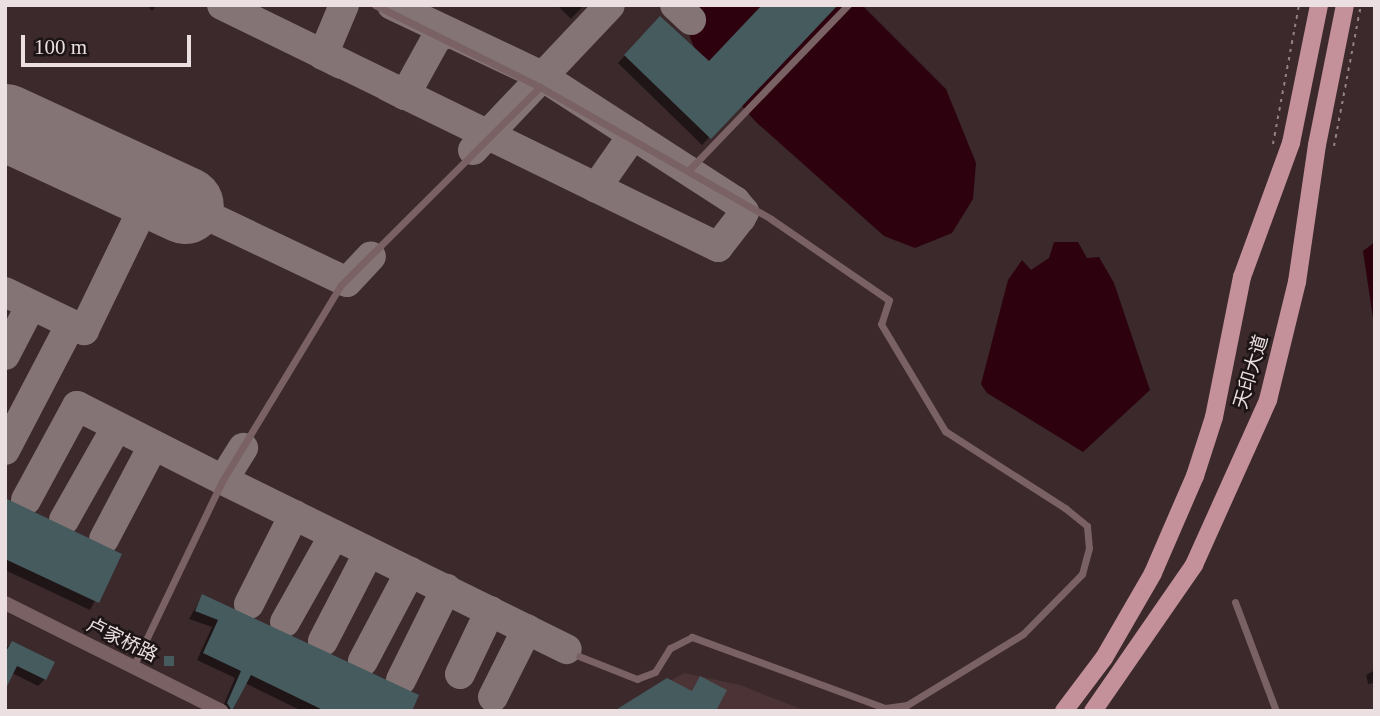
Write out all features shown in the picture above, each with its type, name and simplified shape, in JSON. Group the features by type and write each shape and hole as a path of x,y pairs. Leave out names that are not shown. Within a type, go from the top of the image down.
{"main road":[{"name":"天印大道","path":"1064,711 1104,657 1153,573 1195,476 1214,418 1242,277 1291,143 1319,5"},
{"name":"天印大道","path":"1093,711 1194,565 1268,400 1297,282 1317,145 1345,5"}],"street":[{"name":"卢家桥路","path":"5,603 222,711"}],"lane":[{"path":"375,5 540,87 688,171 771,219 889,300 881,324 945,431 1065,508 1087,526 1089,548 1082,573 1023,634 907,705 885,708 692,637 670,648 655,672 637,679 579,656"},
{"path":"688,171 848,5"},
{"path":"133,667 221,483 341,285 540,87"},
{"path":"1235,602 1276,711"}],"path":[{"path":"1273,144 1299,5"},
{"path":"1334,146 1361,5"}],"shaded area":[{"path":"686,5 862,5 946,89 976,163 973,199 952,233 915,248 884,236 756,122 697,55 683,19"},
{"path":"1054,242 1078,242 1087,258 1099,257 1114,283 1150,390 1083,452 987,393 981,384 1008,280 1022,260 1031,270 1049,258"},
{"path":"1375,242 1375,317 1373,318 1363,251"},
{"path":"684,673 740,685 806,711 617,711"}],"building":[{"path":"762,5 838,5 711,139 624,55 660,16 709,61"},
{"path":"5,498 122,554 99,603 5,559"},
{"path":"202,594 419,695 412,711 325,711 251,675 232,711 227,703 241,671 203,653 218,620 195,611"},
{"path":"12,641 55,662 46,680 17,666 5,690 5,653"},
{"path":"164,656 174,656 174,666 164,666"},
{"path":"700,676 727,690 716,711 614,711 667,678 692,691"}],"taxiway":[{"path":"222,5 718,247 741,218 744,212 735,201 542,76 392,5"},
{"path":"341,64 323,55 344,5"},
{"path":"473,150 610,5"},
{"path":"675,5 691,20"},
{"path":"389,87 405,95 437,37 450,33"},
{"path":"596,188 633,135"},
{"path":"5,292 84,330 152,190"},
{"path":"185,205 347,282 371,256"},
{"path":"5,355 31,305"},
{"path":"5,450 71,324"},
{"path":"26,500 77,406 223,480 243,448"},
{"path":"64,520 116,428"},
{"path":"104,539 153,446"},
{"path":"223,480 567,649"},
{"path":"249,604 294,515"},
{"path":"285,622 334,535"},
{"path":"323,641 369,552"},
{"path":"363,661 410,572"},
{"path":"401,680 446,589"},
{"path":"460,674 490,611"},
{"path":"493,697 527,629"}],"runway":[{"path":"5,122 185,205"}]}
